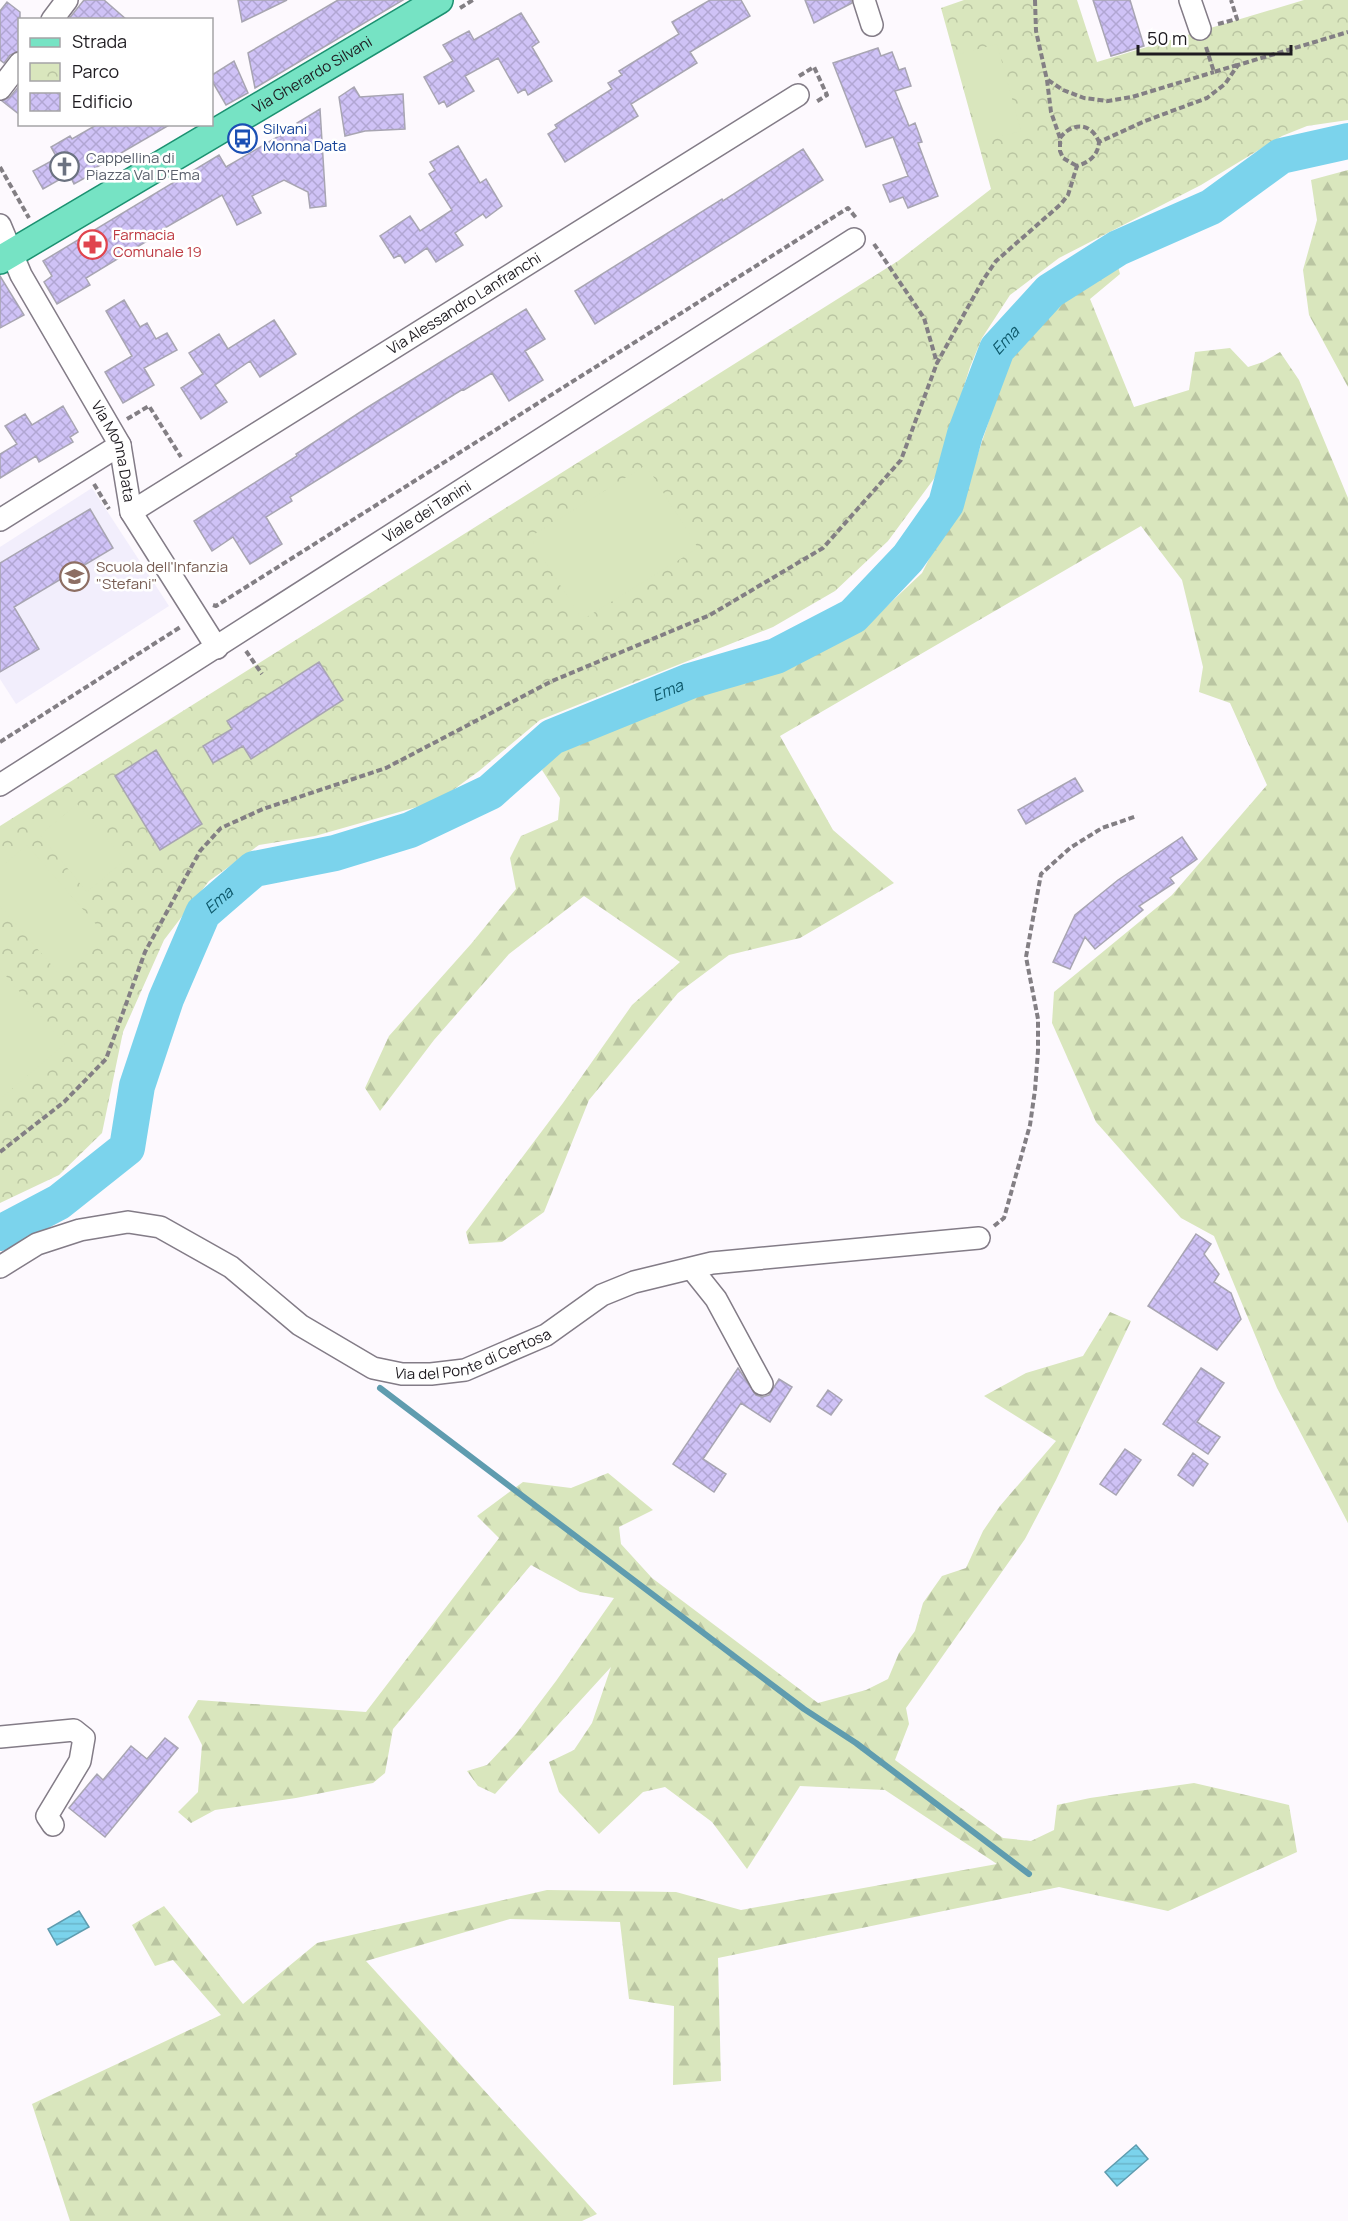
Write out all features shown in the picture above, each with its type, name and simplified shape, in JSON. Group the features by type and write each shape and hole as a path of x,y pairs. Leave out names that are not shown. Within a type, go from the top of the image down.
{"main road":[{"name":"Via Gherardo Silvani","path":"6,256 438,0"}],"street":[{"path":"54,18 67,0"},
{"path":"864,0 872,25"},
{"path":"1191,0 1200,30"},
{"path":"0,89 18,66"},
{"name":"Via Alessandro Lanfranchi","path":"131,512 798,95"},
{"name":"Via Monna Data","path":"0,225 6,256 21,275 120,445 131,512 217,648"},
{"name":"Viale dei Tanini","path":"0,785 860,236"},
{"path":"0,520 120,445"},
{"name":"Via del Ponte di Certosa","path":"0,1267 37,1244 80,1230 128,1222 160,1227 231,1267 300,1325 373,1368 412,1374 432,1374 465,1370 546,1335 602,1295 634,1282 712,1263 979,1238"},
{"path":"692,1269 717,1299 762,1384"},
{"path":"0,1737 74,1730 84,1738 80,1761 47,1816 53,1825"}],"path":[{"path":"1035,0 1036,31 1047,80 1051,112 1060,138 1060,151 1063,158 1077,166"},
{"path":"1200,30 1214,72"},
{"path":"1047,80 1063,90 1084,98 1108,101 1132,97 1348,32"},
{"path":"1099,142 1145,121 1207,98 1225,84 1238,65"},
{"path":"1060,138 1069,128 1082,126 1092,131 1099,142 1094,157 1077,166"},
{"path":"0,1152 64,1102 106,1059 145,952 200,851 220,828 263,809 386,768 552,681 710,615 823,548 901,460 937,363 984,280 996,261 1068,195 1077,166"},
{"path":"209,605 216,606 848,208 860,236 924,318 937,363"},
{"path":"0,742 183,626"},
{"path":"979,1238 1004,1218 1030,1125 1038,1051 1038,1019 1026,957 1041,874 1070,848 1102,828 1137,816"}],"shaded area":[{"name":"Scuola dell'Infanzia \"Stefani\"","path":"92,488 169,606 16,704 0,679 0,547"}],"green space":[{"path":"964,0 1077,0 1097,62 1304,0 1348,0 1348,120 1307,126 1282,136 1201,185 1059,258 1010,295 982,338 970,367 936,476 888,541 835,591 773,627 540,720 479,771 438,801 315,836 259,845 209,881 164,940 123,1032 102,1133 59,1175 0,1203 0,826 898,261 991,189 941,8"},
{"path":"997,44 1021,131 980,142 956,55"},
{"path":"1348,170 1348,387 1309,315 1303,270 1317,220 1311,180"},
{"path":"1117,262 1120,274 1090,299 1134,407 1189,390 1195,352 1230,348 1248,367 1263,362 1280,352 1299,380 1348,498 1348,1523 1277,1388 1214,1236 1181,1218 1096,1122 1052,1023 1054,992 1172,895 1267,785 1230,703 1199,692 1203,667 1182,580 1141,526 780,736 833,830 894,883 800,938 729,955 678,993 589,1100 544,1212 502,1242 469,1244 466,1232 563,1103 632,1005 680,962 584,896 509,954 434,1040 380,1111 365,1088 389,1036 471,944 516,889 510,858 521,836 558,820 560,798 542,770 567,744 720,688 869,623 922,573 970,478 1012,351 1040,318 1078,285"},
{"path":"646,465 698,548 582,620 530,537"},
{"path":"77,804 125,860 87,892 40,835"},
{"path":"27,845 107,937 62,977 0,906 0,868"},
{"path":"0,969 65,1044 0,1099"},
{"path":"1110,1312 1131,1321 1056,1480 1025,1539 906,1708 909,1724 895,1760 1003,1838 1031,1841 1054,1830 1057,1805 1194,1783 1289,1805 1297,1852 1168,1911 1059,1887 718,1958 721,2081 673,2085 674,2006 629,1999 620,1922 510,1919 366,1961 597,2214 582,2221 70,2221 32,2104 221,2015 173,1960 155,1966 132,1925 164,1906 243,2004 317,1943 547,1890 676,1892 741,1910 997,1864 885,1790 800,1786 747,1869 712,1822 665,1787 643,1792 599,1834 559,1792 549,1762 574,1750 592,1723 611,1667 495,1794 478,1786 467,1771 487,1765 516,1734 614,1598 580,1592 531,1565 393,1729 385,1773 373,1783 296,1798 215,1810 191,1823 178,1812 198,1792 202,1745 188,1717 198,1700 366,1712 499,1538 477,1516 523,1482 571,1488 608,1473 653,1510 619,1527 621,1544 652,1578 818,1703 866,1690 888,1679 899,1653 915,1631 923,1603 942,1576 966,1568 983,1531 1000,1506 1056,1441 984,1396 1026,1373 1083,1356"}],"water":[{"path":"79,1911 89,1927 57,1945 48,1929"},
{"path":"1136,2145 1148,2159 1117,2186 1105,2172"}],"building":[{"path":"84,0 104,0 125,18 70,18"},
{"path":"238,0 287,0 242,22"},
{"path":"338,0 403,0 255,88 248,53"},
{"path":"710,0 741,0 750,16 690,52 697,63 631,104 638,116 565,162 548,134 557,128 555,125 612,89 608,83 622,75 619,71 679,34 672,22"},
{"path":"805,0 852,0 852,3 814,23"},
{"path":"1093,0 1130,0 1144,46 1111,56"},
{"path":"7,2 20,12 18,52 10,55 4,63 0,60 0,11"},
{"path":"521,13 539,42 532,47 552,81 528,95 525,89 518,93 498,58 465,76 474,91 447,107 444,101 439,104 424,77 453,61 443,45 469,31 474,40"},
{"path":"878,48 881,56 892,52 899,70 905,68 911,86 895,91 909,126 915,123 922,142 918,143 938,196 908,208 903,197 890,202 883,185 908,176 893,137 866,147 833,63"},
{"path":"234,61 248,93 226,105 213,83 213,74"},
{"path":"18,87 18,113 2,101 10,97"},
{"path":"354,87 360,97 403,94 405,129 365,131 345,136 339,97"},
{"path":"320,109 326,206 310,208 308,192 284,180 252,196 261,213 237,225 222,195 156,233 157,235 86,278 90,285 57,304 44,282 52,276 43,261 219,155 226,167 298,125 297,123"},
{"path":"95,126 168,126 90,171 92,174 74,184 69,174 43,189 33,171 57,158 51,147 70,136 72,139"},
{"path":"458,146 480,183 486,179 502,206 486,218 483,214 455,233 463,245 436,262 427,248 405,263 400,255 394,258 380,236 410,216 420,231 452,210 429,174 435,170 430,162"},
{"path":"803,149 823,180 595,324 575,291 722,199 723,201"},
{"path":"0,276 24,315 0,328"},
{"path":"124,300 140,327 147,323 156,339 167,333 177,350 144,368 154,385 123,403 105,372 132,356 106,311"},
{"path":"526,309 545,339 525,351 543,380 509,401 492,373 290,497 292,501 266,517 282,544 250,564 233,537 212,551 194,521 297,456 296,454 368,407"},
{"path":"274,320 296,354 260,377 250,361 215,385 227,402 201,419 181,388 203,374 189,353 219,334 228,349"},
{"path":"63,406 78,432 70,437 73,442 39,462 36,456 0,478 0,454 17,444 5,426 25,414 32,425"},
{"path":"90,509 113,548 14,607 39,649 0,672 0,563"},
{"path":"319,662 343,700 251,759 243,746 213,763 203,746 232,729 227,721"},
{"path":"156,750 202,824 160,850 115,776"},
{"path":"1075,778 1083,791 1026,824 1018,810"},
{"path":"1182,837 1197,859 1170,878 1174,883 1139,906 1143,910 1095,949 1085,937 1070,969 1053,962 1075,915 1118,880"},
{"path":"1196,1234 1211,1244 1204,1254 1219,1274 1214,1282 1231,1293 1241,1319 1217,1350 1148,1306"},
{"path":"738,1368 756,1395 762,1397 769,1395 779,1379 792,1387 770,1422 741,1403 703,1459 726,1474 714,1492 673,1464"},
{"path":"1201,1368 1224,1383 1197,1422 1220,1437 1208,1454 1163,1424"},
{"path":"828,1390 842,1400 831,1415 817,1406"},
{"path":"1125,1449 1141,1460 1116,1495 1100,1484"},
{"path":"1193,1453 1208,1464 1193,1486 1178,1475"},
{"path":"165,1738 178,1748 105,1837 69,1808 97,1774 103,1780 131,1746 147,1759"}],"waterway":[{"name":"Ema","path":"0,1233 59,1202 127,1148 137,1086 166,999 203,913 254,869 335,853 410,830 490,792 552,737 690,681 776,656 853,616 908,558 946,504 965,434 997,349 1050,291 1118,248 1211,207 1281,156 1348,141"},
{"path":"380,1388 804,1709 856,1743 1029,1874"}],"place":[{"name":"Silvani Monna Data","path":"242,138"},
{"name":"Cappellina di Piazza Val D'Ema","path":"65,167"},
{"name":"Farmacia Comunale 19","path":"92,244"},
{"name":"Scuola dell'Infanzia \"Stefani\"","path":"75,576"}]}
